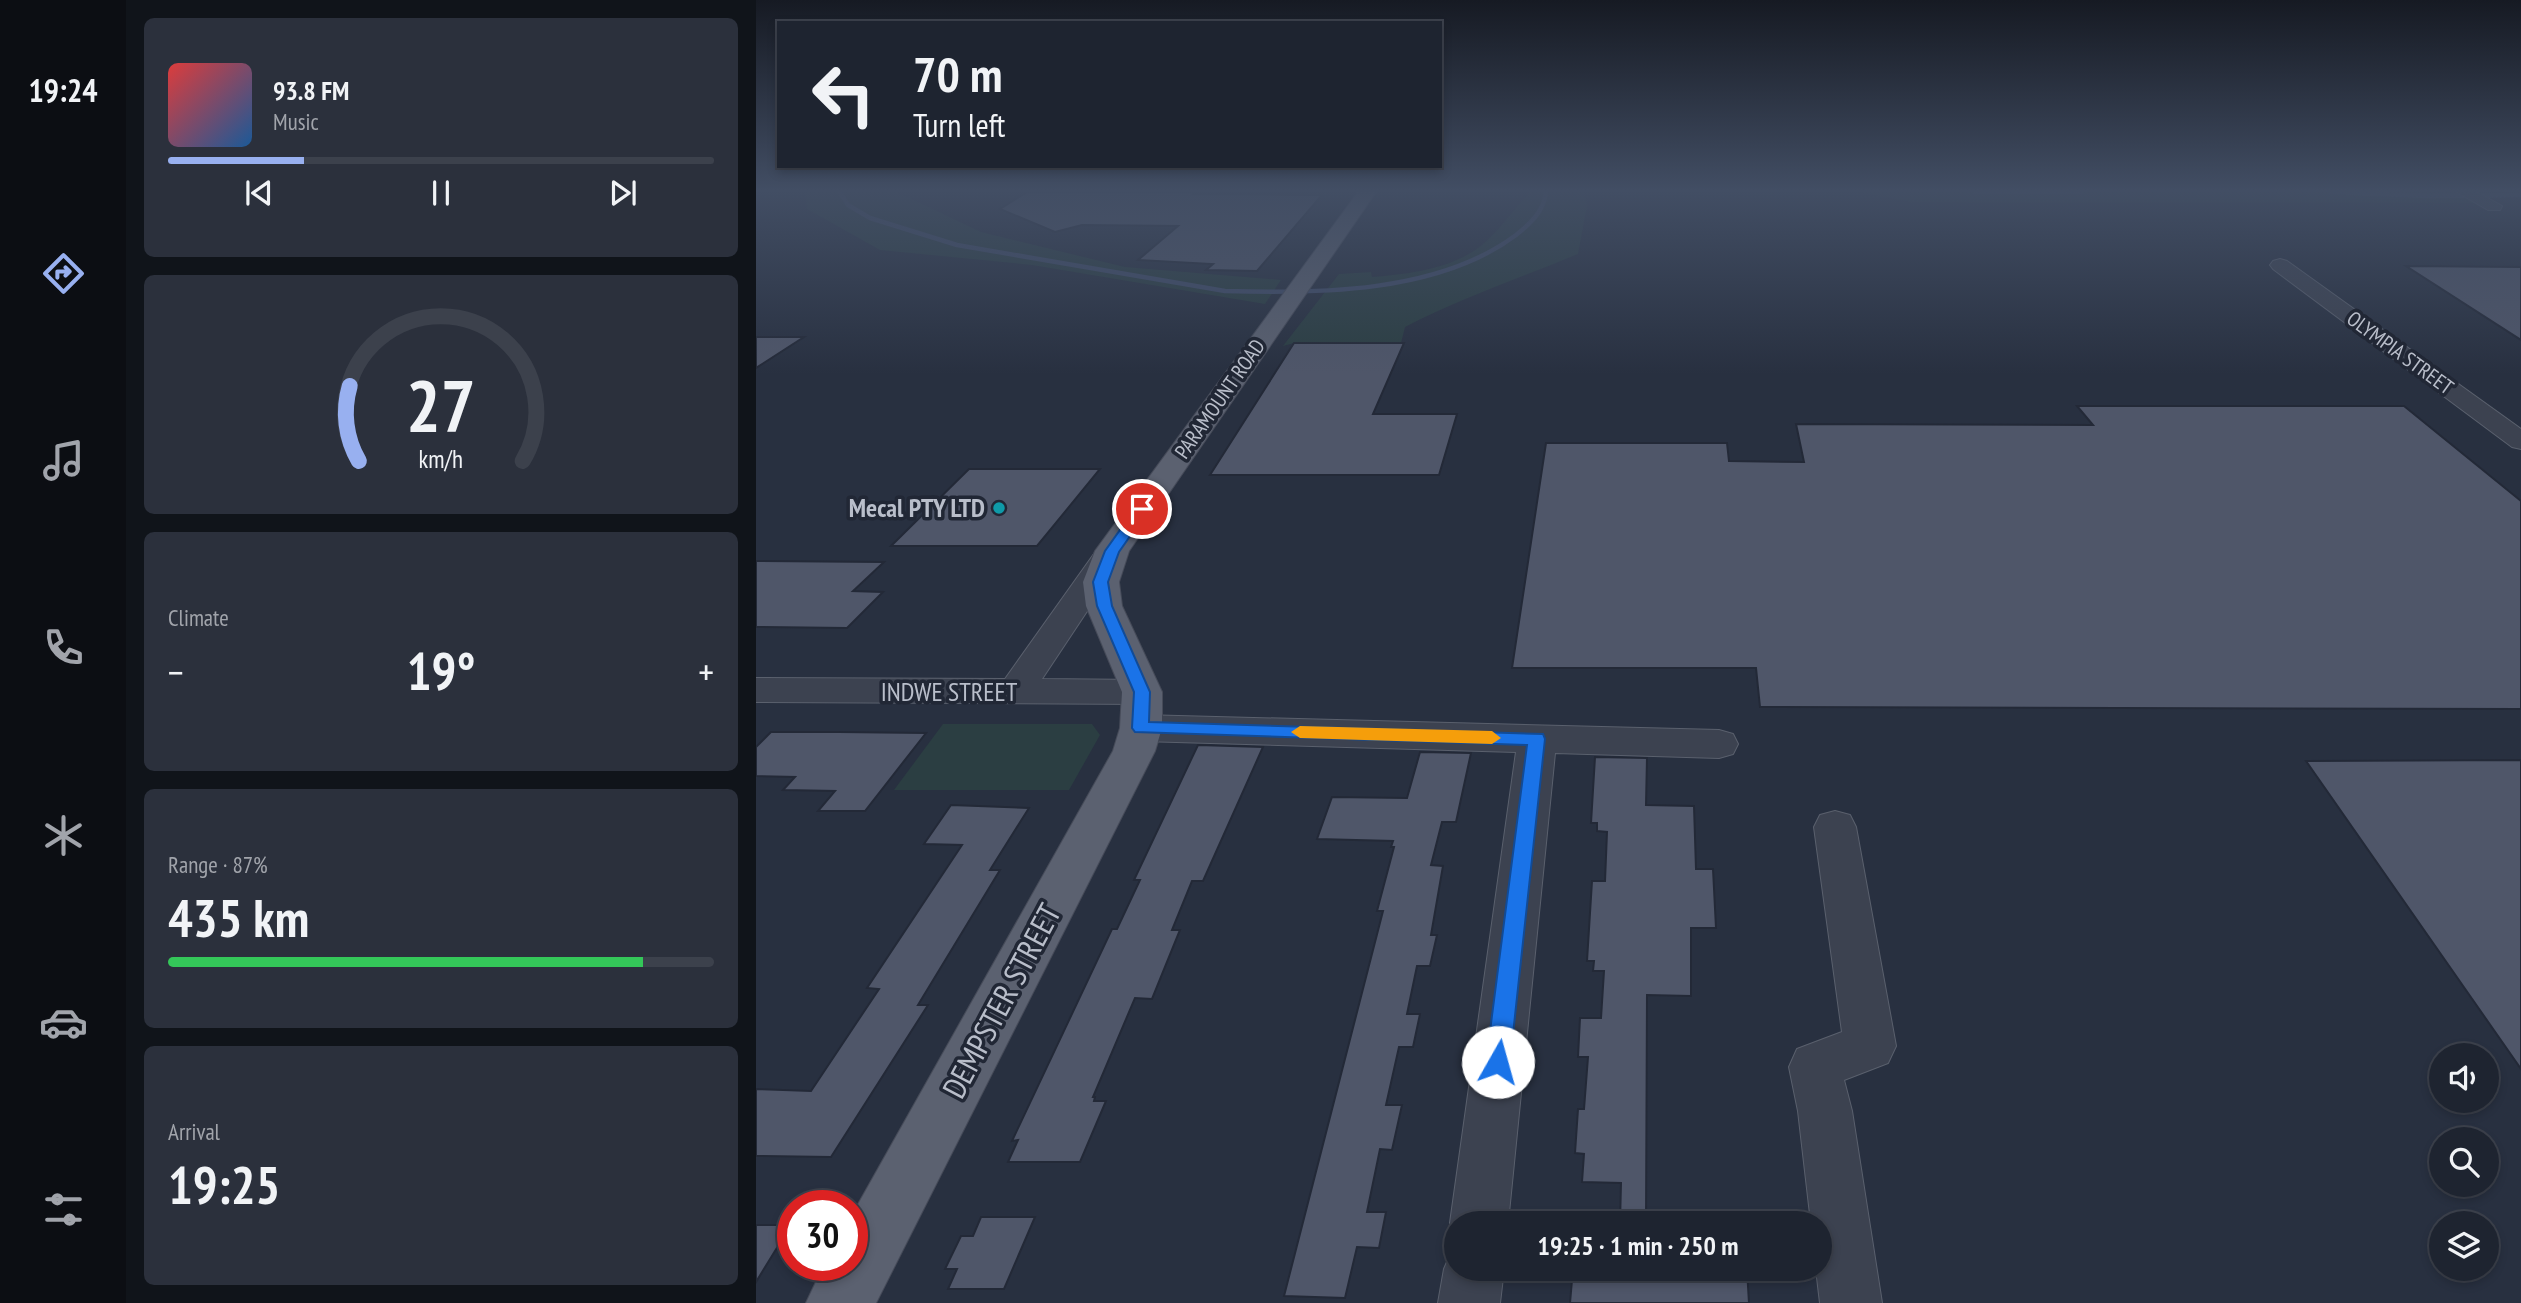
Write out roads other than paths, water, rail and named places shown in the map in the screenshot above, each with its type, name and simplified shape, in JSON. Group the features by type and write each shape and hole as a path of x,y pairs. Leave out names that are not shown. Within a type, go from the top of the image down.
{"main road":[{"name":"PARAMOUNT ROAD","path":"1141,710 1104,606 1101,582 1112,551 1324,253"},
{"name":"DEMPSTER STREET","path":"840,1303 1122,778 1141,710"}],"street":[{"name":"OLYMPIA STREET","path":"2280,265 2521,441"},
{"path":"1014,692 1112,551"},
{"name":"INDWE STREET","path":"756,690 1014,692 1141,710 1537,739 1718,744"},
{"path":"1480,1211 1537,739"},
{"path":"1835,827 1870,1046 1815,1067 1825,1111 1851,1303"},
{"path":"1469,1303 1472,1281"}],"waterway":[{"path":"1002,253 1225,291 1261,292 1377,286 1451,269 1487,253"}],"place":[{"name":"Mecal PTY LTD","path":"999,508"}]}
